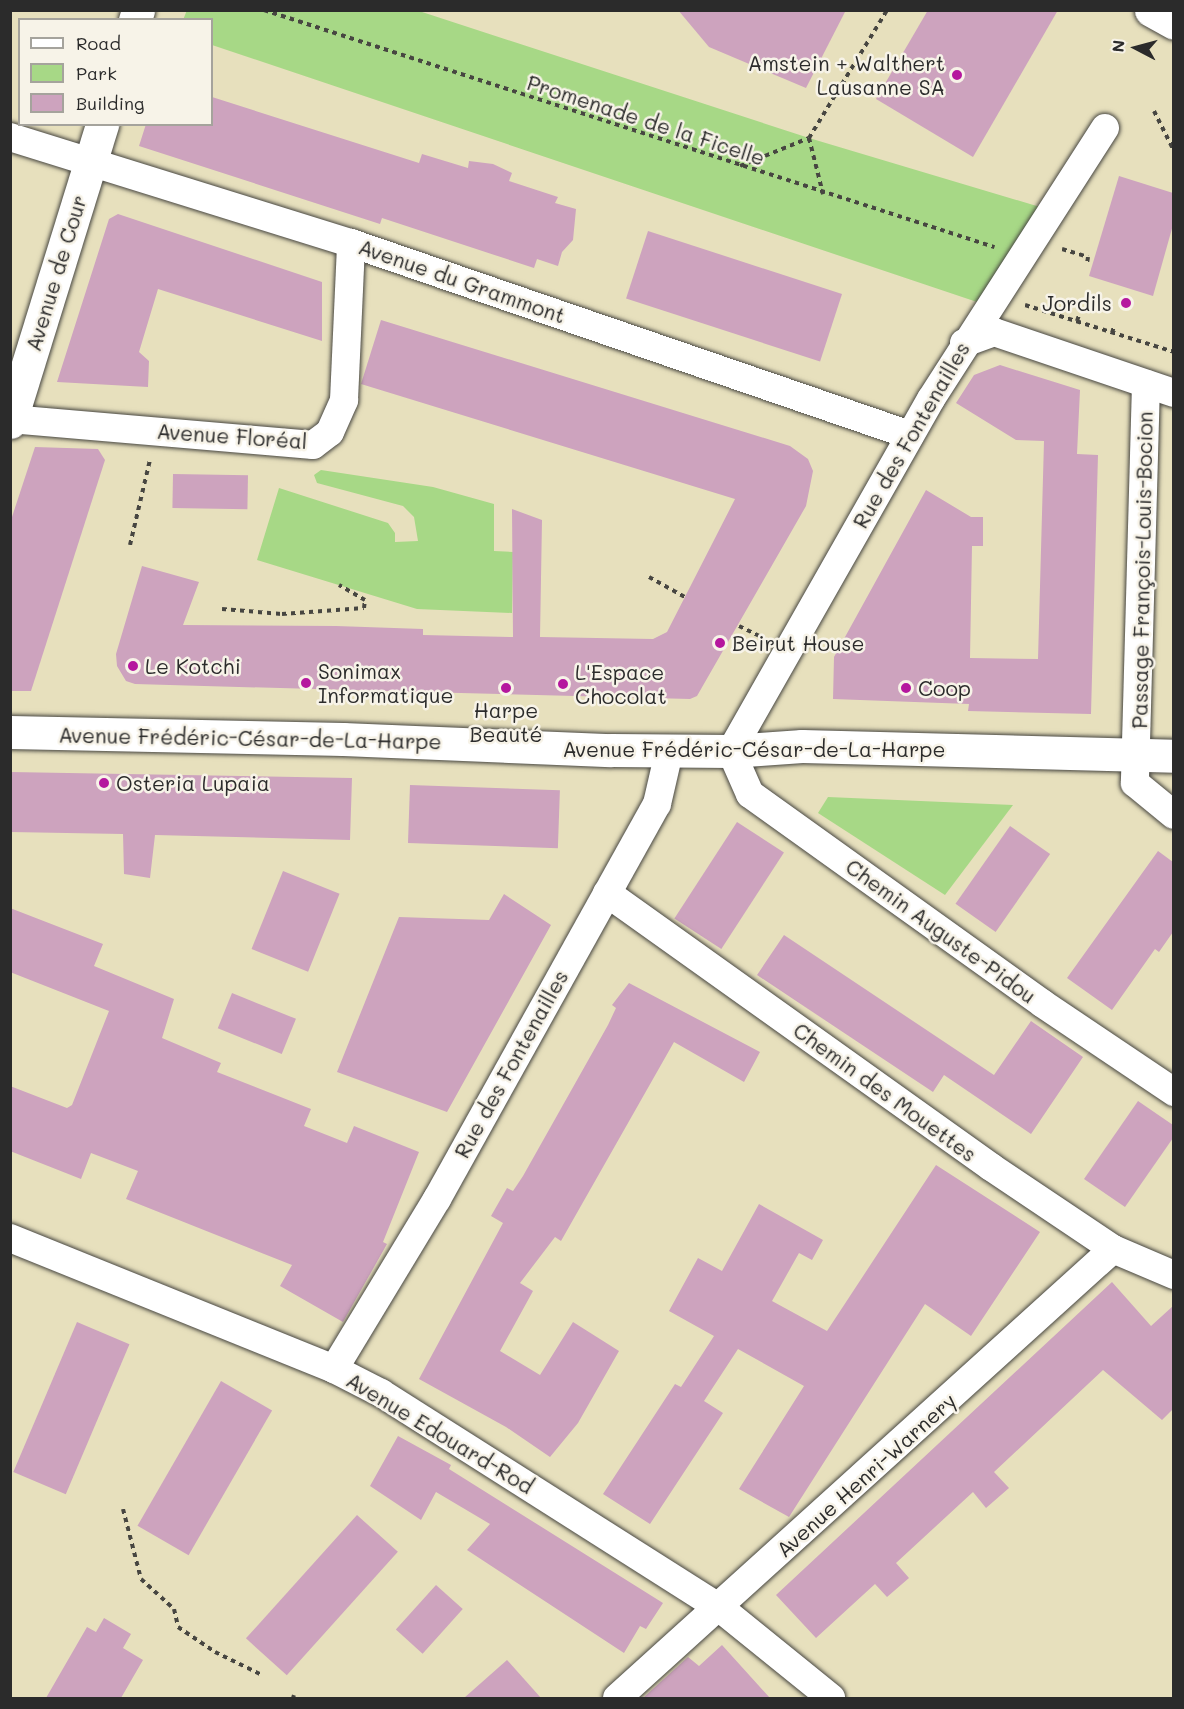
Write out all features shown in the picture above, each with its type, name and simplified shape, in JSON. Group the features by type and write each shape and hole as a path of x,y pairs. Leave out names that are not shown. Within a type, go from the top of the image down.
{"street":[{"path":"1151,10 1173,23"},
{"name":"Avenue de Cour","path":"11,420 101,126"},
{"name":"Rue des Fontenailles","path":"731,751 964,343 1105,128"},
{"name":"Avenue du Grammont","path":"10,137 351,243 910,435"},
{"name":"Avenue Floréal","path":"11,420 313,445 330,432 344,400 351,243"},
{"path":"964,343 994,332 1173,393"},
{"name":"Passage François-Louis-Bocion","path":"1137,755 1146,384"},
{"name":"Avenue Frédéric-César-de-La-Harpe","path":"10,732 669,752 802,747 1173,756"},
{"name":"Chemin Auguste-Pidou","path":"731,751 750,794 1043,1004 1173,1092"},
{"name":"Rue des Fontenailles","path":"334,1370 436,1199 657,804 669,752"},
{"path":"1137,755 1135,783 1173,815"},
{"name":"Chemin des Mouettes","path":"607,893 990,1167 1113,1249 1173,1272"},
{"name":"Avenue Edouard-Rod","path":"10,1238 334,1370 397,1403 720,1608 831,1698"},
{"name":"Avenue Henri-Warnery","path":"617,1698 720,1608 1113,1249"}],"path":[{"name":"Promenade de la Ficelle","path":"264,10 823,194 1020,255"},
{"path":"739,166 809,138 887,10"},
{"path":"1154,111 1173,151"},
{"path":"809,138 823,194"},
{"path":"1079,255 1088,257 1086,264"},
{"path":"1021,303 1173,352"},
{"path":"1077,321 1078,315"},
{"path":"1112,333 1114,326"},
{"path":"130,544 156,431"},
{"path":"650,577 685,597"},
{"path":"222,609 282,614 364,608 365,600 339,585"},
{"path":"739,626 762,637"},
{"path":"123,1509 141,1579 174,1609 178,1628 215,1652 260,1674"}],"green space":[{"path":"187,10 419,11 809,138 1040,207 980,303 213,45 213,18 184,18"},
{"path":"321,470 433,487 494,504 494,551 513,552 512,613 417,609 257,560 279,488 388,523 395,533 395,542 418,541 414,517 403,506 317,483 314,475"},
{"path":"828,797 1013,805 945,895 818,813"}],"building":[{"path":"678,10 846,10 806,88 709,47"},
{"path":"928,10 1058,10 973,157 876,99"},
{"path":"213,97 419,163 422,154 468,168 469,161 493,164 512,173 509,181 558,197 555,203 576,209 573,240 562,252 558,266 537,259 534,268 382,218 380,224 139,146 145,126 213,126"},
{"path":"1119,176 1173,193 1173,225 1153,296 1089,276"},
{"path":"118,214 322,282 322,341 158,289 139,352 149,361 148,387 57,382 109,219"},
{"path":"648,231 842,294 820,362 626,299"},
{"path":"381,320 790,446 808,459 813,471 806,506 697,696 690,699 421,692 135,684 126,681 117,666 116,654 142,566 199,582 183,625 423,629 423,635 513,637 512,509 542,520 540,637 653,639 667,632 735,499 361,384"},
{"path":"1000,365 1080,390 1077,454 1098,455 1091,714 968,711 969,704 833,699 834,657 926,490 971,517 983,517 983,546 972,546 970,658 1038,659 1044,441 1016,440 956,403 974,375"},
{"path":"35,447 98,449 105,460 31,691 10,691 10,523"},
{"path":"173,474 248,475 247,509 172,508"},
{"path":"10,772 352,778 350,840 155,835 150,878 124,874 123,834 10,832"},
{"path":"410,785 560,790 558,848 408,843"},
{"path":"737,822 784,852 721,949 674,918"},
{"path":"1010,826 1050,854 996,932 956,904"},
{"path":"1158,851 1173,862 1173,932 1159,952 1155,949 1112,1010 1067,978"},
{"path":"283,871 340,894 308,972 252,949"},
{"path":"504,894 551,925 447,1112 337,1072 399,917 489,920"},
{"path":"10,908 103,944 94,966 174,999 162,1038 221,1063 217,1072 311,1109 304,1126 347,1143 354,1126 419,1152 383,1242 387,1244 343,1322 280,1286 292,1265 126,1199 138,1171 91,1153 81,1179 10,1151 10,1086 67,1108 72,1105 109,1011 10,972"},
{"path":"784,935 994,1075 1031,1021 1083,1057 1031,1134 944,1075 933,1092 757,975"},
{"path":"629,983 760,1052 744,1082 674,1042 561,1241 555,1237 520,1283 533,1291 500,1351 540,1375 573,1322 619,1351 578,1423 550,1457 506,1427 419,1379 503,1223 491,1216 507,1188 513,1191 523,1176 608,1025 616,1008 612,1005"},
{"path":"232,993 296,1019 282,1054 218,1028"},
{"path":"1138,1101 1173,1125 1173,1138 1125,1207 1084,1179"},
{"path":"936,1165 1040,1232 971,1336 925,1304 789,1517 739,1489 804,1386 738,1349 704,1401 723,1413 650,1524 603,1494 675,1384 681,1387 714,1336 669,1311 698,1258 722,1271 759,1204 823,1240 812,1260 799,1253 772,1301 827,1331"},
{"path":"1112,1282 1151,1326 1173,1306 1173,1409 1162,1420 1103,1370 994,1472 1009,1488 986,1508 973,1492 896,1563 909,1578 887,1597 875,1584 816,1638 776,1595"},
{"path":"77,1322 129,1344 66,1494 13,1472"},
{"path":"221,1381 272,1410 189,1555 138,1526"},
{"path":"398,1436 451,1465 449,1469 663,1603 646,1629 640,1626 624,1653 467,1550 490,1524 436,1492 421,1520 370,1486"},
{"path":"357,1515 398,1552 287,1675 246,1638"},
{"path":"436,1585 463,1609 423,1654 396,1630"},
{"path":"104,1618 131,1634 123,1648 143,1660 121,1698 46,1698 87,1627 96,1632"},
{"path":"722,1645 770,1698 643,1698 688,1657 699,1666"},
{"path":"507,1660 541,1698 464,1698"}],"place":[{"name":"Amstein + Walthert Lausanne SA","path":"957,75"},
{"name":"Jordils","path":"1126,303"},
{"name":"Beirut House","path":"720,643"},
{"name":"Le Kotchi","path":"133,666"},
{"name":"Sonimax Informatique","path":"306,683"},
{"name":"L'Espace Chocolat","path":"563,684"},
{"name":"Harpe Beauté","path":"506,688"},
{"name":"Coop","path":"906,688"},
{"name":"Osteria Lupaia","path":"104,783"}]}
